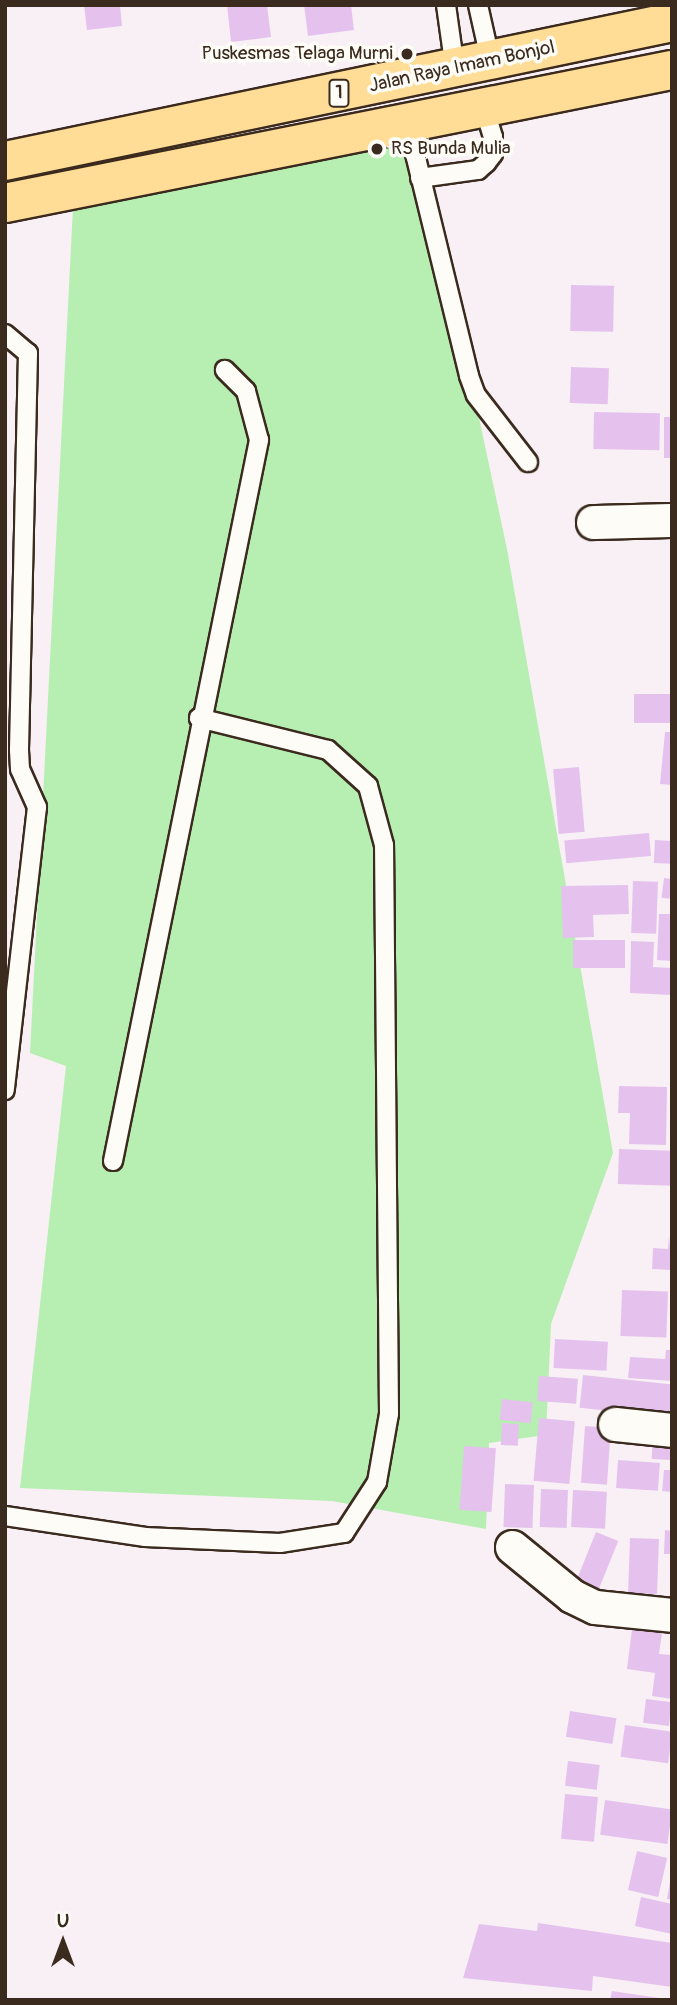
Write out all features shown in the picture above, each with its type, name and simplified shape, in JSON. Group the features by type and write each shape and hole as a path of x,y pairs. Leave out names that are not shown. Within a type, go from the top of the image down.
{"highway":[{"name":"Jalan Raya Imam Bonjol","path":"5,161 473,66 672,22"},
{"name":"1","path":"5,203 672,70"}],"street":[{"path":"593,522 672,520"},
{"path":"615,1424 672,1430"},
{"path":"512,1546 572,1596 595,1606 672,1615"}],"lane":[{"path":"446,5 473,66"},
{"path":"473,66 478,5"},
{"path":"420,178 478,170 486,163 493,154 493,137 484,107"},
{"path":"407,121 472,385 528,462"},
{"path":"5,334 28,354 19,750 20,769 37,807 5,1090"},
{"path":"113,1161 199,718 259,440 246,391 226,370"},
{"path":"5,1516 145,1537 280,1543 344,1533 377,1482 389,1414 384,845 368,786 328,750 199,718"}],"green space":[{"path":"414,113 507,549 613,1153 551,1324 546,1435 489,1443 486,1529 332,1501 20,1488 66,1066 30,1053 74,188"}],"building":[{"path":"84,5 120,5 122,26 87,30"},
{"path":"227,5 267,5 271,37 231,42"},
{"path":"304,5 351,5 354,30 308,36"},
{"path":"571,285 614,286 613,332 570,331"},
{"path":"571,367 609,368 608,404 570,403"},
{"path":"594,412 660,413 659,450 593,449"},
{"path":"664,417 672,417 672,458 664,458"},
{"path":"634,694 672,694 672,723 634,723"},
{"path":"665,732 672,732 672,785 660,784"},
{"path":"579,767 585,832 559,834 553,769"},
{"path":"649,833 651,856 566,863 564,840"},
{"path":"655,840 672,841 671,864 654,863"},
{"path":"664,878 672,879 670,899 662,898"},
{"path":"633,881 658,882 656,934 631,933"},
{"path":"628,885 629,914 593,915 594,937 563,938 561,886"},
{"path":"659,914 672,914 672,961 657,960"},
{"path":"573,940 625,940 625,968 573,968"},
{"path":"631,941 654,942 653,967 672,968 672,995 630,993"},
{"path":"619,1086 667,1087 666,1145 629,1144 630,1113 618,1113"},
{"path":"619,1149 672,1151 671,1186 618,1184"},
{"path":"669,1236 672,1270 652,1269 653,1248 668,1249"},
{"path":"622,1290 668,1292 666,1338 620,1336"},
{"path":"555,1339 608,1342 606,1371 553,1368"},
{"path":"666,1350 672,1350 672,1381 628,1378 630,1357 665,1359"},
{"path":"583,1375 672,1384 669,1417 580,1408"},
{"path":"539,1376 578,1379 576,1404 537,1401"},
{"path":"502,1399 533,1402 531,1423 500,1420"},
{"path":"539,1418 575,1421 569,1484 534,1481"},
{"path":"502,1423 519,1424 518,1446 501,1445"},
{"path":"585,1426 611,1428 607,1485 581,1483"},
{"path":"653,1433 672,1434 671,1460 652,1459"},
{"path":"464,1446 496,1448 491,1512 460,1510"},
{"path":"618,1460 660,1463 658,1491 616,1488"},
{"path":"664,1470 672,1470 672,1492 662,1491"},
{"path":"505,1484 534,1485 532,1528 503,1527"},
{"path":"541,1489 568,1490 567,1528 540,1527"},
{"path":"573,1490 607,1492 605,1529 571,1527"},
{"path":"665,1530 672,1531 672,1554 664,1554"},
{"path":"596,1532 618,1541 599,1588 577,1579"},
{"path":"630,1538 659,1539 657,1594 628,1593"},
{"path":"632,1629 662,1633 659,1654 672,1655 672,1699 652,1696 655,1673 627,1669"},
{"path":"646,1699 672,1702 669,1726 643,1723"},
{"path":"570,1711 616,1718 612,1744 566,1737"},
{"path":"625,1725 672,1732 668,1763 621,1757"},
{"path":"568,1761 600,1765 597,1790 565,1786"},
{"path":"565,1794 598,1797 594,1842 561,1839"},
{"path":"605,1800 672,1809 667,1844 600,1835"},
{"path":"637,1851 667,1858 658,1897 628,1890"},
{"path":"672,1882 672,1900 667,1899"},
{"path":"641,1897 672,1904 672,1934 635,1926"},
{"path":"538,1923 672,1943 672,1987 593,1976 592,1991 463,1978 479,1924 537,1931"},
{"path":"612,1991 659,1998 659,2000 610,2000"}],"place":[{"name":"Puskesmas Telaga Murni","path":"407,54"},
{"name":"RS Bunda Mulia","path":"377,149"}]}
